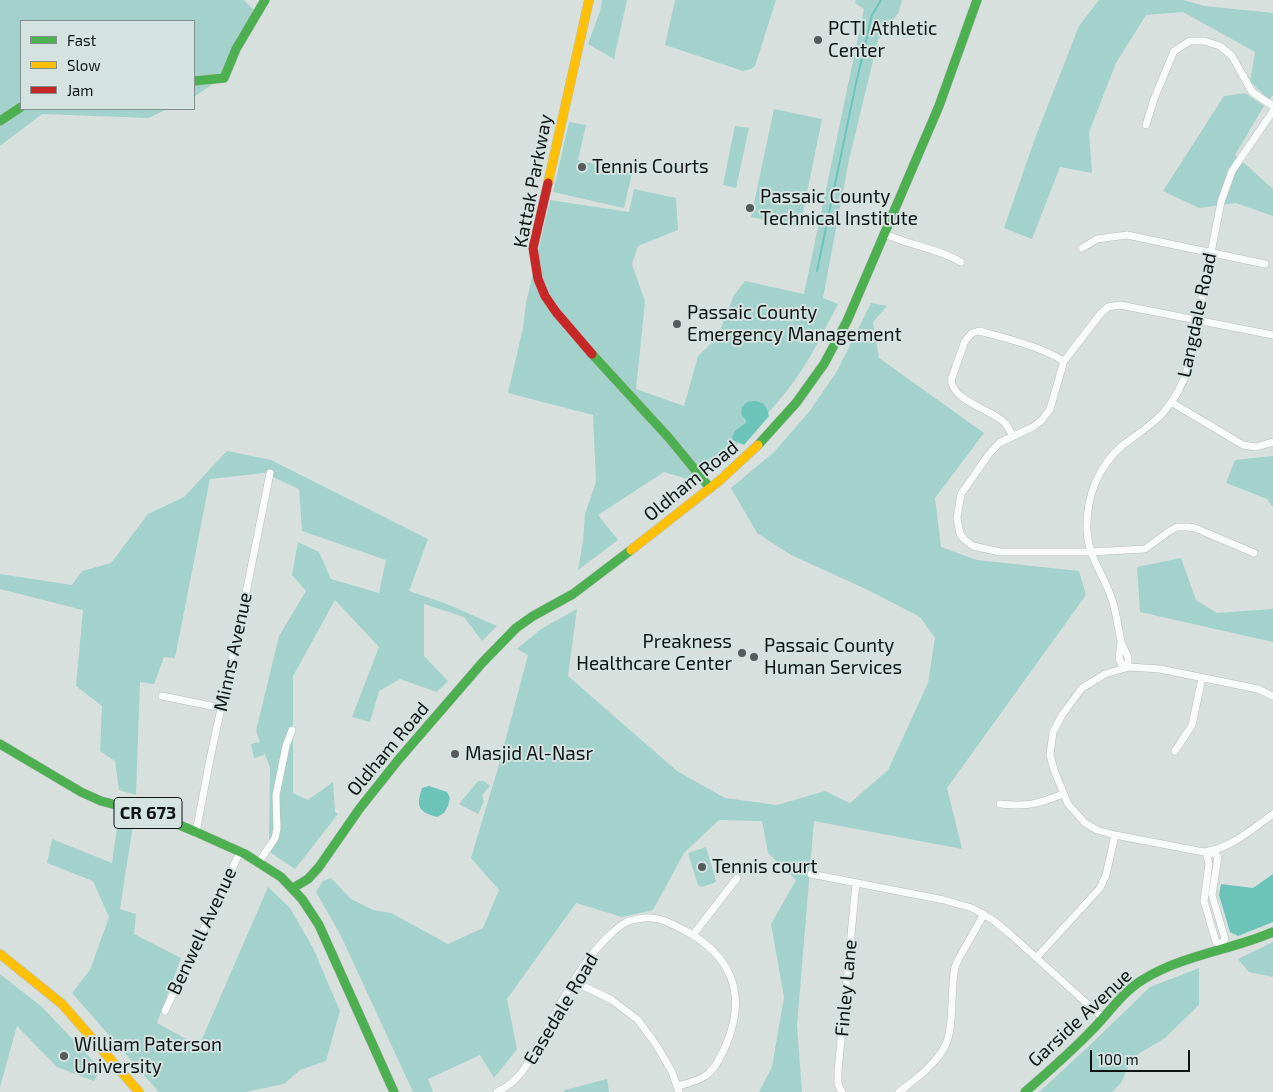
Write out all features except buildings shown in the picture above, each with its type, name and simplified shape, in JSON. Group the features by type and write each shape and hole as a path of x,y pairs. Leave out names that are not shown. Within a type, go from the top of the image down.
{"street":[{"path":"195,81 224,78 236,49 265,0"},
{"name":"Kattak Parkway","path":"589,0 533,248 538,283 547,301 563,322 669,438 710,488"},
{"name":"Oldham Road","path":"293,888 308,879 319,867 360,808 388,773 482,662 506,638 524,622 573,594 710,488 763,441 796,403 824,364 846,321 939,106 977,0"},
{"path":"1146,125 1156,92 1174,51 1190,41 1220,46 1232,56 1252,92 1273,106"},
{"path":"0,121 20,108"},
{"name":"Langdale Road","path":"1125,668 1128,665 1128,657 1121,642 1113,600 1090,552 1087,530 1088,510 1092,492 1101,472 1117,451 1163,413 1186,375 1221,202 1228,181 1240,159 1273,111"},
{"path":"885,234 902,241 945,253 961,262"},
{"path":"1082,248 1097,239 1126,235 1265,264"},
{"path":"1254,553 1195,528 1182,527 1168,532 1145,550 1000,552 973,546 965,540 960,534 957,518 962,494 989,454 999,443 1033,427 1042,420 1050,409 1064,361 1101,312 1108,307 1120,305 1273,336"},
{"path":"1013,436 1006,424 958,394 952,387 951,380 968,338 979,331 1031,345 1045,350 1064,361"},
{"path":"1171,402 1243,445 1256,447 1273,442"},
{"name":"Minns Avenue","path":"196,832 270,473"},
{"path":"1273,696 1258,689 1146,667 1125,668 1105,674 1082,688 1053,732 1050,755 1063,794 1073,811 1085,823 1096,830 1195,851 1213,851 1229,845 1273,814"},
{"path":"1174,751 1192,725 1202,678"},
{"path":"162,696 221,708"},
{"path":"259,862 275,838 278,829 276,795 286,746 292,730"},
{"name":"CR 673","path":"0,744 92,798 158,816 240,852 272,870 293,888 319,925 394,1092"},
{"path":"1000,804 1032,805 1063,794"},
{"path":"1036,958 1100,888 1106,875 1115,835"},
{"path":"1213,851 1218,857 1212,896 1225,939 1222,947"},
{"name":"Benwell Avenue","path":"165,1011 240,852"},
{"path":"811,874 963,904 984,914 1010,934 1102,1018"},
{"path":"693,935 737,878"},
{"name":"Finley Lane","path":"842,1092 838,1084 838,1071 856,883"},
{"path":"899,1092 934,1061 945,1048 949,1034 955,967 984,914"},
{"name":"Easedale Road","path":"497,1092 508,1087 522,1074 573,981 602,942 625,922 646,918 666,921 693,935 717,954 727,969 736,993 736,1012 731,1032 717,1066 708,1075 678,1089"},
{"name":"Garside Avenue","path":"1025,1092 1084,1038 1122,997 1143,980 1170,966 1222,947 1273,932"},
{"path":"0,954 62,1004 139,1092"},
{"path":"573,981 612,1000 638,1020 657,1046 678,1089"}],"shaded area":[{"path":"0,0 244,0 257,13 217,81 195,96 195,20 20,20 20,110 166,110 148,118 42,114 0,146"},
{"path":"602,0 627,0 614,59 588,44"},
{"path":"675,0 776,0 755,66 743,71 665,45"},
{"path":"856,0 902,0 899,12 878,40 849,160 823,298 838,304 815,349 787,391 759,424 694,481 664,472 598,515 618,540 578,570 585,514 596,482 593,415 508,393 523,328 526,303 550,200 629,212 634,189 676,198 678,230 638,246 632,264 645,302 636,389 684,406 698,356 717,338 734,295 745,281 804,294 864,9 855,3"},
{"path":"1099,0 1183,0 1204,6 1273,13 1273,95 1269,100 1250,81 1255,52 1183,12 1146,15 1116,63 1089,132 1092,173 1060,167 1032,239 1004,228 1034,141 1079,26"},
{"path":"1245,93 1264,106 1235,155 1273,189 1273,216 1236,203 1199,208 1163,191 1224,96"},
{"path":"774,109 822,119 800,227 751,217"},
{"name":"Tennis Courts","path":"569,122 586,125 578,160 632,173 624,208 553,192"},
{"path":"735,126 749,128 736,188 723,185"},
{"path":"871,303 887,306 873,322 879,358 984,433 935,498 941,547 977,560 1079,571 1086,595 947,788 962,849 814,821 797,1026 802,1092 759,1092 772,1067 784,997 771,924 796,880 768,853 762,821 719,820 684,853 653,910 622,917 576,903 507,999 517,1049 494,1078 480,1055 428,1079 433,1092 413,1092 341,936 316,892 323,881 331,878 351,899 373,910 391,913 448,944 483,928 499,890 471,858 498,768 528,655 517,649 541,629 577,609 568,676 677,771 725,798 777,805 825,791 850,803 888,770 928,683 935,638 920,617 868,590 791,555 757,533 731,488 774,452 809,412 837,371"},
{"path":"227,451 271,460 428,539 409,591 447,604 497,626 482,641 464,617 424,604 424,656 448,681 437,692 400,679 379,691 370,722 352,717 379,647 335,600 293,676 293,793 308,800 333,782 335,812 338,814 295,869 265,849 269,843 270,767 264,752 264,755 254,758 251,744 260,742 256,731 279,636 306,591 292,575 298,542 319,552 331,579 379,593 386,560 302,531 299,489 264,473 210,479 175,658 164,657 154,684 140,682 136,795 119,790 115,761 100,751 102,706 76,686 83,610 0,589 0,574 72,585 82,571 111,563 148,514 184,497"},
{"path":"1273,456 1273,507 1267,499 1226,483 1235,460"},
{"path":"1181,558 1196,600 1217,613 1273,609 1273,642 1140,612 1137,567"},
{"path":"478,781 484,781 490,786 482,795 484,802 478,814 459,804"},
{"path":"118,821 133,825 120,909 136,914 134,934 181,958 157,1023 199,1046 268,887 290,908 313,948 340,1011 326,1061 300,1070 284,1084 245,1092 159,1092 72,993 90,970 109,917 93,881 47,863 52,839 112,863"},
{"name":"Tennis court","path":"706,847 716,881 701,887 698,885 688,853"},
{"path":"1273,942 1273,977 1249,972 1238,959"},
{"path":"1199,968 1199,1005 1165,1038 1132,1058 1121,1083 1112,1092 1039,1092 1150,987"},
{"path":"0,974 42,1007 101,1069 94,1081 57,1067 17,1026 0,1087"},
{"path":"607,1079 609,1092 563,1092 565,1090"}],"water":[{"path":"756,401 765,406 769,416 744,445 733,440 732,437 735,431 746,423 741,414 742,407 747,402"},
{"path":"429,786 447,792 450,798 444,813 437,817 426,813 419,804 422,788"},
{"path":"1273,874 1273,922 1238,936 1230,932 1219,895 1221,884 1253,888"}],"waterway":[{"path":"817,271 872,15 881,0"}],"traffic: fast":[{"path":"195,81 224,78 236,49 265,0"},
{"path":"758,445 796,403 824,364 847,321 939,106 977,0"},
{"path":"0,121 20,108"},
{"path":"592,354 669,438 710,488"},
{"path":"293,888 308,879 319,867 360,808 399,759 482,663 516,628 533,616 573,594 631,550"},
{"path":"0,744 81,792 101,801 158,816 196,832 245,854 281,877 302,899 319,925 394,1092"},
{"path":"1025,1092 1076,1046 1136,984 1175,964 1273,932"}],"traffic: slow":[{"path":"548,183 589,0"},
{"path":"631,550 719,481 758,445"},
{"path":"0,954 62,1004 139,1092"}],"traffic: jam":[{"path":"548,183 533,248 538,279 545,296 556,312 592,354"}],"place":[{"name":"PCTI Athletic Center","path":"818,40"},
{"name":"Tennis Courts","path":"582,167"},
{"name":"Passaic County Technical Institute","path":"750,208"},
{"name":"Passaic County Emergency Management","path":"677,324"},
{"name":"Preakness Healthcare Center","path":"742,653"},
{"name":"Passaic County Human Services","path":"754,657"},
{"name":"Masjid Al-Nasr","path":"455,754"},
{"name":"Tennis court","path":"702,867"},
{"name":"William Paterson University","path":"64,1056"}]}
